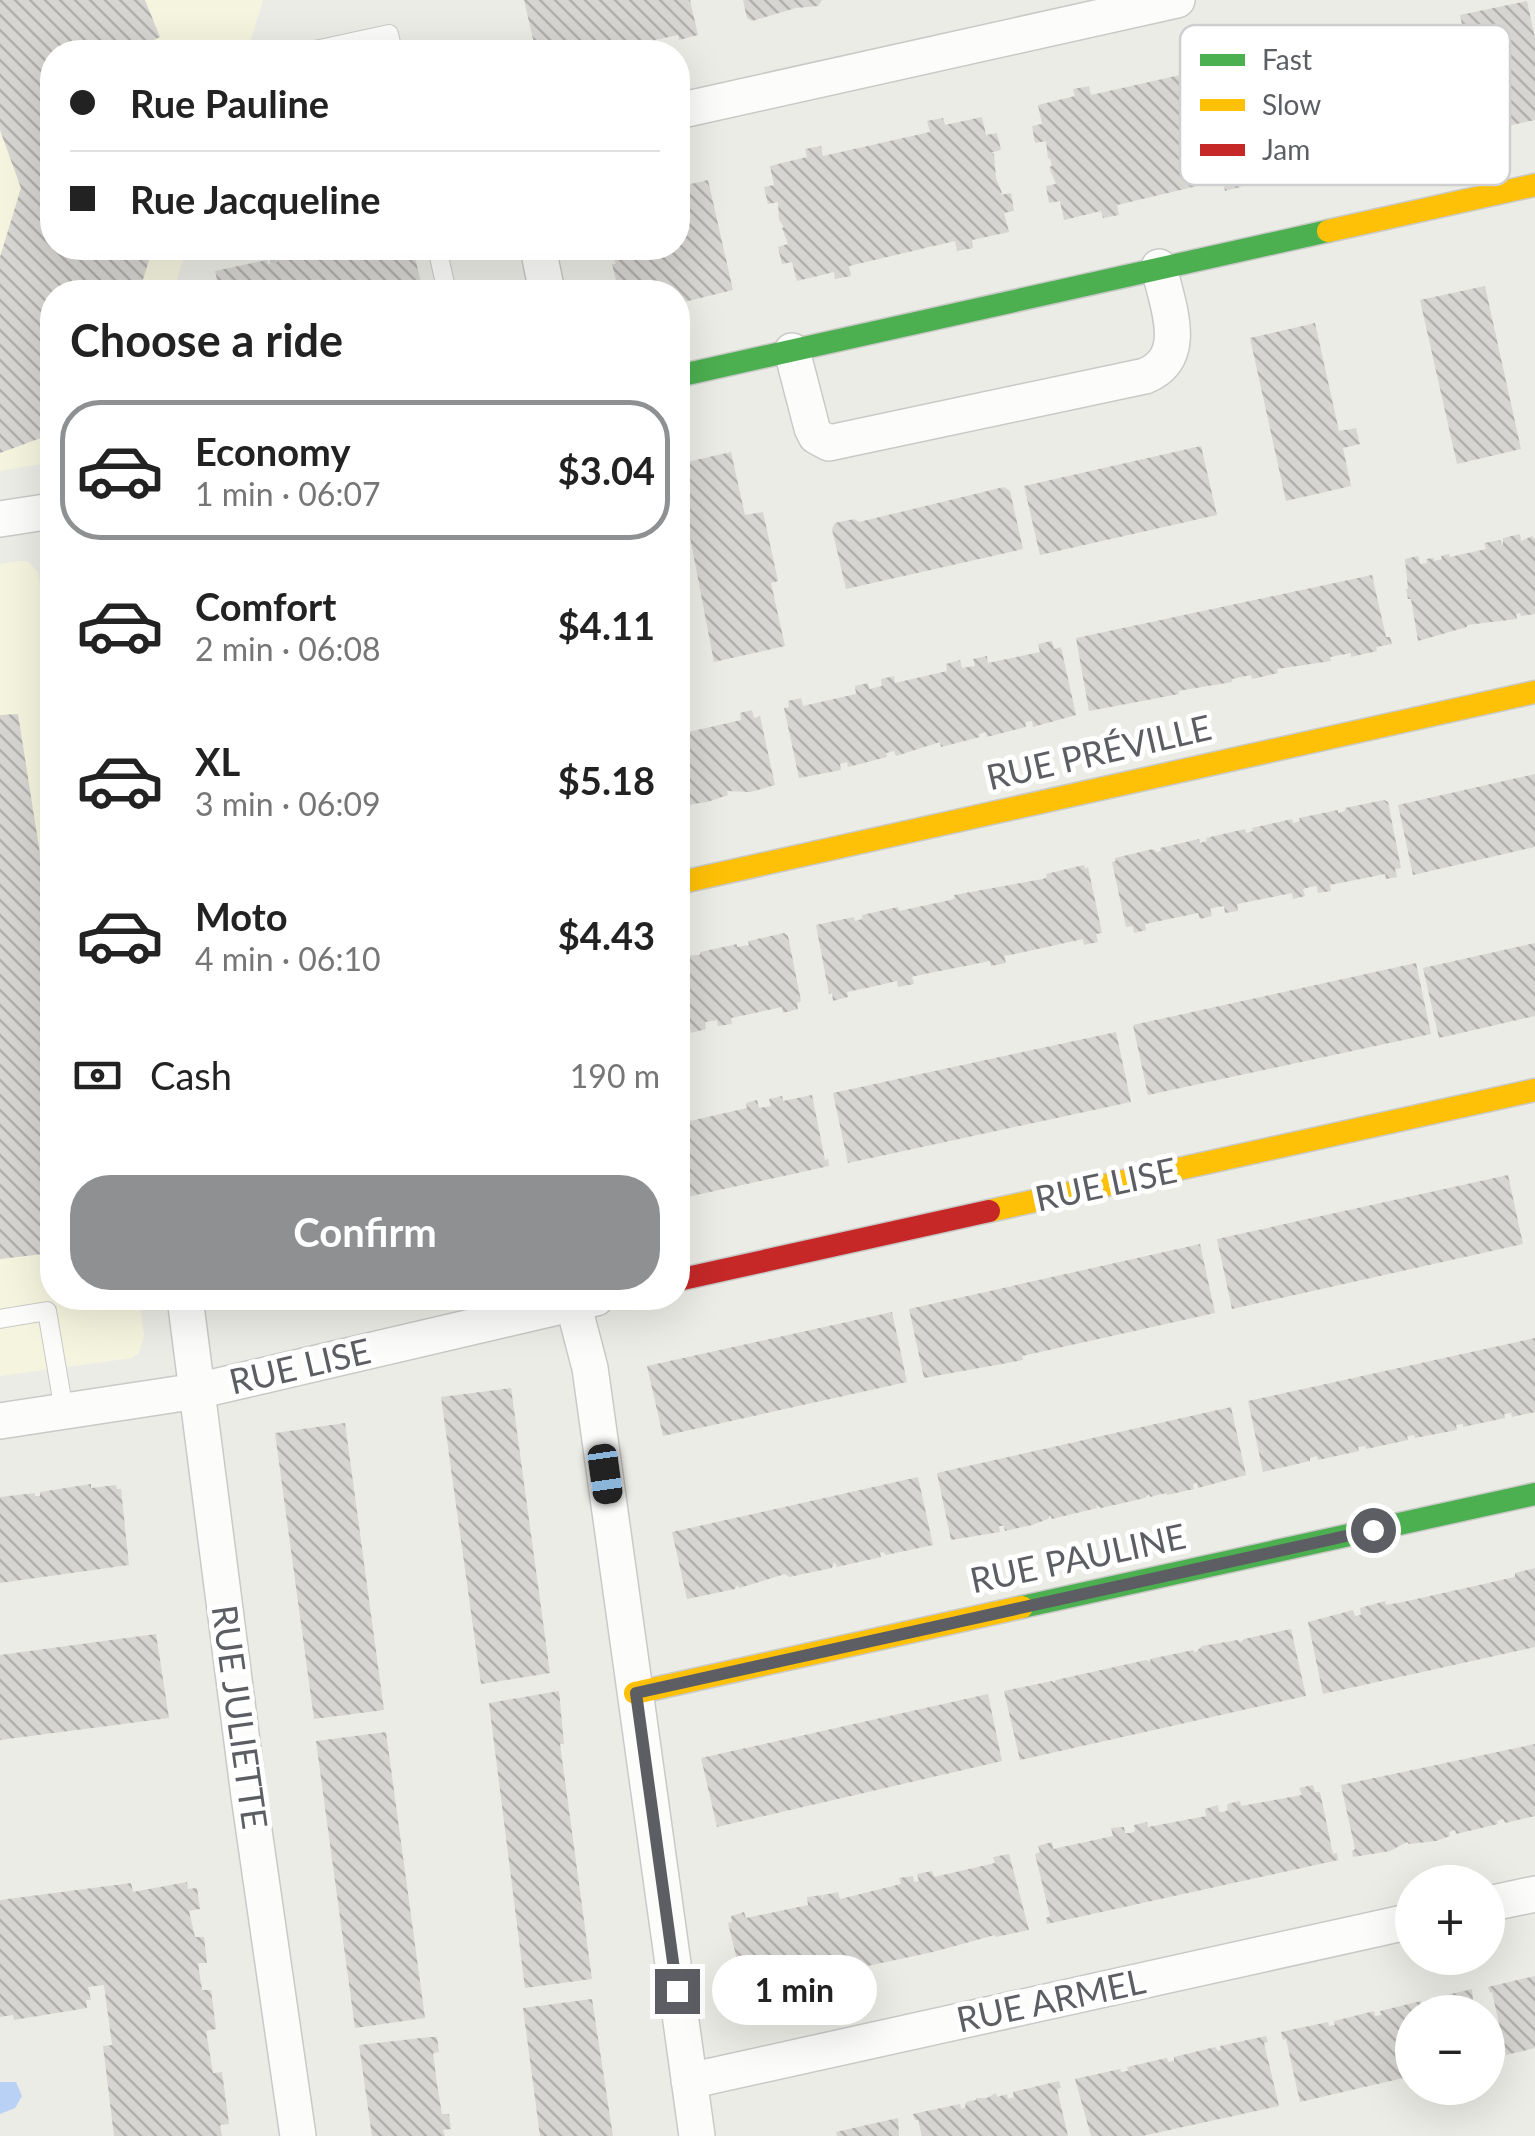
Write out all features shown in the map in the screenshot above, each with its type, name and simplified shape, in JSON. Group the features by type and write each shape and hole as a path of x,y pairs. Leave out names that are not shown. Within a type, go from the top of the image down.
{"street":[{"path":"690,107 1177,0"},
{"path":"690,373 1535,185"},
{"path":"792,351 812,428 816,436 829,443 1145,376 1163,366 1174,347 1159,267"},
{"path":"0,519 40,513"},
{"name":"RUE PRÉVILLE","path":"690,880 1535,692"},
{"name":"RUE LISE","path":"690,1277 1535,1090"},
{"name":"RUE JULIETTE","path":"187,1310 249,1796 298,2136"},
{"name":"RUE LISE","path":"0,1420 197,1392 543,1310"},
{"path":"586,1310 590,1368 697,2136"},
{"name":"RUE PAULINE","path":"636,1693 1535,1494"},
{"path":"1505,1900 1535,1894"},
{"name":"RUE ARMEL","path":"689,2081 1395,1925"}],"lane":[{"path":"361,40 388,34 390,40"},
{"path":"0,1319 48,1311 64,1411"}],"shaded area":[{"path":"0,0 263,0 251,40 40,40 40,260 183,260 177,280 40,280 40,464 0,471"},
{"path":"27,561 38,572 40,587 40,1310 141,1310 144,1336 139,1353 132,1358 0,1376 0,564"}],"water":[{"path":"0,2082 16,2082 22,2096 15,2108 0,2114"}],"building":[{"path":"0,0 145,0 160,37 154,40 40,40 40,260 149,260 143,280 40,280 40,438 0,453 0,257 21,188 0,130"},
{"path":"524,0 690,0 698,35 679,40 678,35 655,40 533,40"},
{"path":"743,0 822,0 818,6 752,21 747,18"},
{"path":"1527,1 1535,38 1535,120 1510,125 1510,25 1462,25 1460,15"},
{"path":"1180,75 1180,185 1202,185 1117,205 1119,215 1103,218 1101,211 1064,220 1060,201 1049,203 1046,186 1056,184 1046,141 1035,143 1032,126 1042,124 1038,105 1075,96 1073,89 1089,86 1091,95"},
{"path":"982,117 986,135 997,133 1001,150 990,153 994,154 1000,195 1011,193 1014,211 1004,213 1009,232 972,240 973,248 957,251 955,241 849,266 851,276 835,279 834,272 797,281 792,262 782,264 778,247 788,244 779,220 778,202 768,204 764,187 774,185 770,166 807,157 805,149 821,146 823,156 930,132 927,121 943,118 945,125"},
{"path":"708,180 733,290 690,301 690,280 616,280 614,260 690,260 690,184"},
{"path":"1224,185 1240,185 1241,187 1225,191"},
{"path":"267,260 268,264 416,260 420,280 217,280 215,271"},
{"path":"1485,286 1521,449 1457,464 1420,300"},
{"path":"1315,323 1339,431 1356,428 1360,444 1343,448 1351,486 1286,501 1250,338"},
{"path":"1201,446 1217,515 1040,555 1024,486"},
{"path":"731,452 745,515 763,512 778,581 771,583 785,646 714,662 690,537 690,461"},
{"path":"1004,487 1010,491 1023,549 846,589 832,529 835,523 854,519 859,522"},
{"path":"1520,534 1521,541 1532,536 1535,539 1535,614 1520,613 1516,614 1517,619 1467,625 1418,641 1406,589 1405,559 1418,556 1420,564 1427,563 1426,559 1434,561 1449,554 1450,557 1486,549 1484,543 1500,540 1503,546 1503,538"},
{"path":"1372,575 1386,637 1390,637 1392,644 1351,657 1351,653 1330,657 1331,661 1277,669 1278,673 1252,679 1251,675 1089,711 1076,638"},
{"path":"1052,641 1054,649 1061,647 1076,715 1033,727 1032,721 1025,722 1026,727 987,737 986,732 941,747 940,742 896,756 894,751 886,753 887,757 848,767 847,762 840,764 841,770 799,778 784,708 789,707 788,701 801,698 803,706 856,694 855,686 868,683 869,689 882,686 881,679 894,676 895,683 947,671 946,664 960,660 962,668 975,666 973,659 987,656 988,663 1040,652 1038,644"},
{"path":"752,710 754,718 760,716 775,785 751,792 727,791 728,795 690,805 690,732 741,720 740,713"},
{"path":"18,714 40,854 40,1254 0,1259 0,715"},
{"path":"1535,774 1535,847 1413,875 1398,805"},
{"path":"1388,802 1401,868 1395,869 1397,877 1386,879 1385,874 1330,885 1331,891 1318,893 1317,886 1310,887 1303,889 1305,896 1293,899 1292,893 1237,904 1238,911 1225,913 1224,906 1217,907 1210,909 1212,916 1200,919 1198,913 1145,924 1146,930 1134,933 1133,926 1126,927 1112,862 1115,858 1153,849 1157,852 1199,839 1200,843 1245,829 1246,833 1252,828 1292,819 1293,823 1299,818 1338,813"},
{"path":"1084,865 1085,869 1088,867 1102,933 1096,934 1098,942 1084,945 1083,939 1004,956 1006,963 991,966 990,961 915,976 914,984 898,987 897,981 847,992 848,997 833,1001 832,993 829,994 816,925 854,917 855,921 862,919 862,915 898,907 899,911 950,900 954,895 1043,879 1046,874"},
{"path":"784,933 788,936 801,1001 797,1003 798,1009 783,1013 782,1007 731,1018 732,1024 718,1026 717,1020 705,1022 706,1029 691,1033 690,955 737,944 749,945 748,941"},
{"path":"1535,943 1535,1016 1439,1038 1423,968"},
{"path":"1416,963 1431,1034 1148,1095 1133,1025"},
{"path":"1116,1032 1131,1102 848,1163 833,1093"},
{"path":"812,1095 829,1166 690,1196 690,1121 747,1108 746,1103 757,1100 759,1108 771,1106 769,1099 782,1096 783,1101"},
{"path":"1508,1175 1523,1244 1232,1309 1217,1239"},
{"path":"1200,1244 1215,1313 1022,1356 1023,1360 924,1378 909,1309"},
{"path":"892,1312 907,1382 663,1436 647,1366"},
{"path":"1535,1338 1535,1412 1512,1417 1511,1413 1504,1414 1505,1418 1456,1425 1457,1430 1407,1436 1408,1440 1366,1449 1358,1447 1359,1451 1318,1460 1317,1456 1263,1472 1248,1401"},
{"path":"511,1388 550,1673 481,1684 441,1397"},
{"path":"1231,1407 1246,1475 1198,1488 1197,1483 1193,1484 1194,1489 1167,1495 1149,1494 1101,1508 1096,1505 1097,1508 1052,1519 1050,1515 1032,1525 1005,1531 1004,1526 999,1526 1000,1532 951,1540 937,1473"},
{"path":"345,1423 384,1710 314,1719 275,1433"},
{"path":"918,1477 933,1545 886,1555 883,1552 881,1557 837,1567 834,1562 832,1568 789,1577 785,1574 687,1599 672,1532"},
{"path":"91,1484 91,1488 116,1485 121,1489 129,1565 0,1583 0,1497 35,1493 40,1496 40,1492"},
{"path":"1535,1568 1535,1647 1323,1694 1308,1622 1353,1610 1355,1616 1361,1615 1360,1608 1385,1601 1386,1605 1403,1602 1515,1577 1515,1573"},
{"path":"1291,1629 1306,1696 1020,1760 1004,1691 1193,1650 1195,1653 1202,1646 1238,1640 1240,1643"},
{"path":"156,1634 169,1718 0,1740 0,1655"},
{"path":"559,1691 564,1744 560,1744 592,1979 525,1988 489,1703"},
{"path":"988,1694 1002,1761 717,1827 701,1758"},
{"path":"386,1732 425,2018 355,2028 316,1741"},
{"path":"1535,1744 1535,1816 1505,1823 1503,1819 1498,1824 1456,1834 1455,1830 1436,1841 1407,1842 1390,1851 1353,1857 1355,1849 1341,1785"},
{"path":"1313,1785 1315,1792 1320,1792 1333,1854 1337,1853 1338,1860 1047,1924 1046,1918 1050,1916 1035,1854 1040,1852 1038,1846 1052,1842 1053,1849 1113,1836 1111,1828 1124,1827 1125,1833 1131,1833 1135,1831 1134,1825 1147,1822 1148,1827 1206,1816 1205,1809 1218,1805 1219,1812 1224,1812 1228,1810 1227,1804 1240,1801 1241,1806 1302,1795 1299,1788"},
{"path":"1009,1854 1029,1930 745,1992 728,1923 732,1922 731,1916 744,1912 746,1918 808,1905 807,1897 822,1895 823,1902 823,1895 838,1892 840,1899 901,1884 899,1878 913,1876 914,1882 919,1881 917,1874 932,1871 934,1877 995,1863 993,1857"},
{"path":"187,1882 188,1889 197,1888 200,1909 189,1911 195,1937 204,1937 207,1963 198,1963 202,1990 211,1990 216,2029 206,2031 213,2073 222,2072 229,2124 220,2125 222,2136 114,2136 103,2046 112,2045 104,1985 88,1987 91,2000 86,2000 87,2008 14,2020 13,2015 0,2017 0,1900 131,1883 133,1892"},
{"path":"1535,1976 1535,2048 1506,2055 1505,1995 1493,1995 1488,1987"},
{"path":"1472,1989 1473,1995 1447,1995"},
{"path":"592,1999 613,2136 540,2136 523,2008"},
{"path":"1395,2007 1395,2080 1300,2102 1281,2032 1328,2022 1329,2026 1335,2025 1334,2021 1374,2011 1375,2016 1381,2015 1380,2011"},
{"path":"1266,2036 1268,2042 1264,2043 1279,2106 1142,2136 1091,2136 1075,2079 1120,2069 1128,2071 1127,2067 1167,2058 1168,2062 1174,2061 1174,2057 1215,2047 1218,2051 1220,2046"},
{"path":"437,2037 439,2052 433,2053 437,2084 442,2114 449,2114 451,2129 443,2130 445,2136 372,2136 359,2045"},
{"path":"1059,2081 1061,2088 1057,2089 1068,2136 922,2136 913,2114 960,2104 961,2109 965,2108 966,2102 996,2093 997,2097 1007,2094 1008,2099 1014,2097 1013,2092"},
{"path":"898,2118 899,2136 837,2136 836,2132"}],"traffic: fast":[{"path":"690,373 1328,231"},
{"path":"1022,1607 1535,1494"}],"traffic: slow":[{"path":"1328,231 1535,185"},
{"path":"690,880 1535,692"},
{"path":"989,1211 1535,1090"},
{"path":"635,1693 1022,1607"}],"traffic: jam":[{"path":"690,1277 989,1211"}],"route":[{"path":"677,1991 636,1693 1373,1530"}]}
